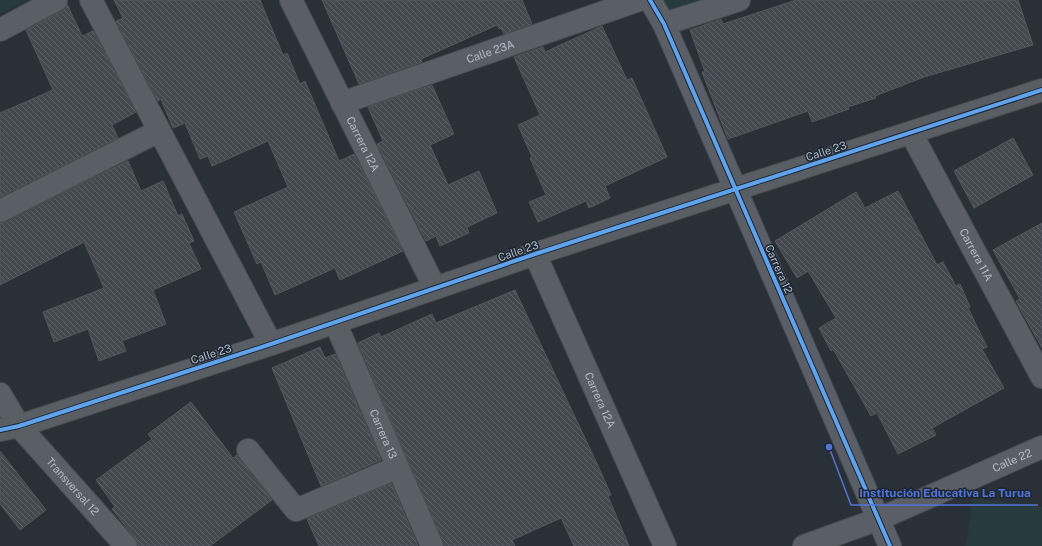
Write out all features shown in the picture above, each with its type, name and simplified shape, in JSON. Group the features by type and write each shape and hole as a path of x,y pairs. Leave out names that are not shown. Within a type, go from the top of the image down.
{"street":[{"path":"0,30 56,0"},
{"path":"91,0 271,344"},
{"name":"Carrera 12A","path":"291,0 435,288"},
{"name":"Calle 23A","path":"342,103 639,0"},
{"name":"Carrera 12","path":"650,0 664,24 890,546"},
{"path":"664,24 739,0"},
{"name":"Calle 23","path":"10,428 271,344 535,254 1042,90"},
{"path":"0,211 160,131"},
{"name":"Carrera 11A","path":"911,133 1042,377"},
{"name":"Carrera 12A","path":"535,254 664,546"},
{"name":"Carrera 13","path":"335,322 432,546"},
{"name":"Transversal 12","path":"0,394 10,428 126,546"},
{"name":"Calle 22","path":"804,546 879,519 1042,447"},
{"path":"248,450 296,510 398,467"}],"green space":[{"path":"0,0 28,0 0,14"},
{"path":"658,0 707,0 666,13"},
{"path":"973,498 1042,507 1042,546 966,546"}],"building":[{"path":"114,0 260,0 283,55 287,53 300,84 305,81 339,161 354,154 403,251 340,280 335,268 275,295 261,262 257,264 234,212 288,187 268,141 212,166 208,156 200,159 185,123 173,128 161,99 158,101 116,21 123,18"},
{"path":"322,0 522,0 532,24 504,34 501,28 499,29 497,25 421,59 422,62 359,84"},
{"path":"796,0 1018,0 1033,45 924,77 875,96 876,98 848,107 849,109 812,122 808,111 728,139 702,72 705,72 690,30 721,19 723,24"},
{"path":"67,4 82,36 93,31 136,112 112,125 118,138 0,197 0,113 53,90 26,30 62,11"},
{"path":"602,26 627,80 632,78 667,157 605,186 610,198 589,208 586,201 538,222 529,202 546,195 518,125 540,115 514,57 543,47 545,52"},
{"path":"432,85 454,134 430,145 448,185 479,171 497,213 467,227 469,233 440,246 436,236 426,241 377,144 383,141 368,107"},
{"path":"1013,138 1033,175 974,208 954,171"},
{"path":"128,161 141,191 163,181 178,216 182,214 194,241 189,243 201,269 153,290 166,324 122,341 126,351 99,361 88,329 54,342 43,312 104,288 84,242 0,285 0,223"},
{"path":"898,191 937,265 943,262 956,286 960,284 970,307 968,308 987,347 982,349 1004,388 932,428 936,435 898,454 877,413 871,416 833,349 831,351 819,328 836,318 808,271 797,278 775,241 856,192 865,208"},
{"path":"1042,223 1042,348 1016,301 1020,299 993,250"},
{"path":"515,290 600,470 611,495 608,496 629,546 574,546 561,518 512,540 515,546 444,546 358,343 379,333 381,337 432,314 436,323"},
{"path":"320,347 325,358 335,354 381,460 321,486 272,368"},
{"path":"191,402 233,458 237,455 272,500 210,546 139,546 135,538 112,509 115,507 96,480 152,439 148,434"},
{"path":"0,451 46,510 20,530 0,504"},
{"path":"391,483 418,546 319,546 307,519"}],"cycle path":[{"path":"650,0 664,24 890,546"},
{"path":"0,430 19,426 271,344 535,254 1042,90"}],"place":[{"name":"Institución Educativa La Turua","path":"829,447"}]}
